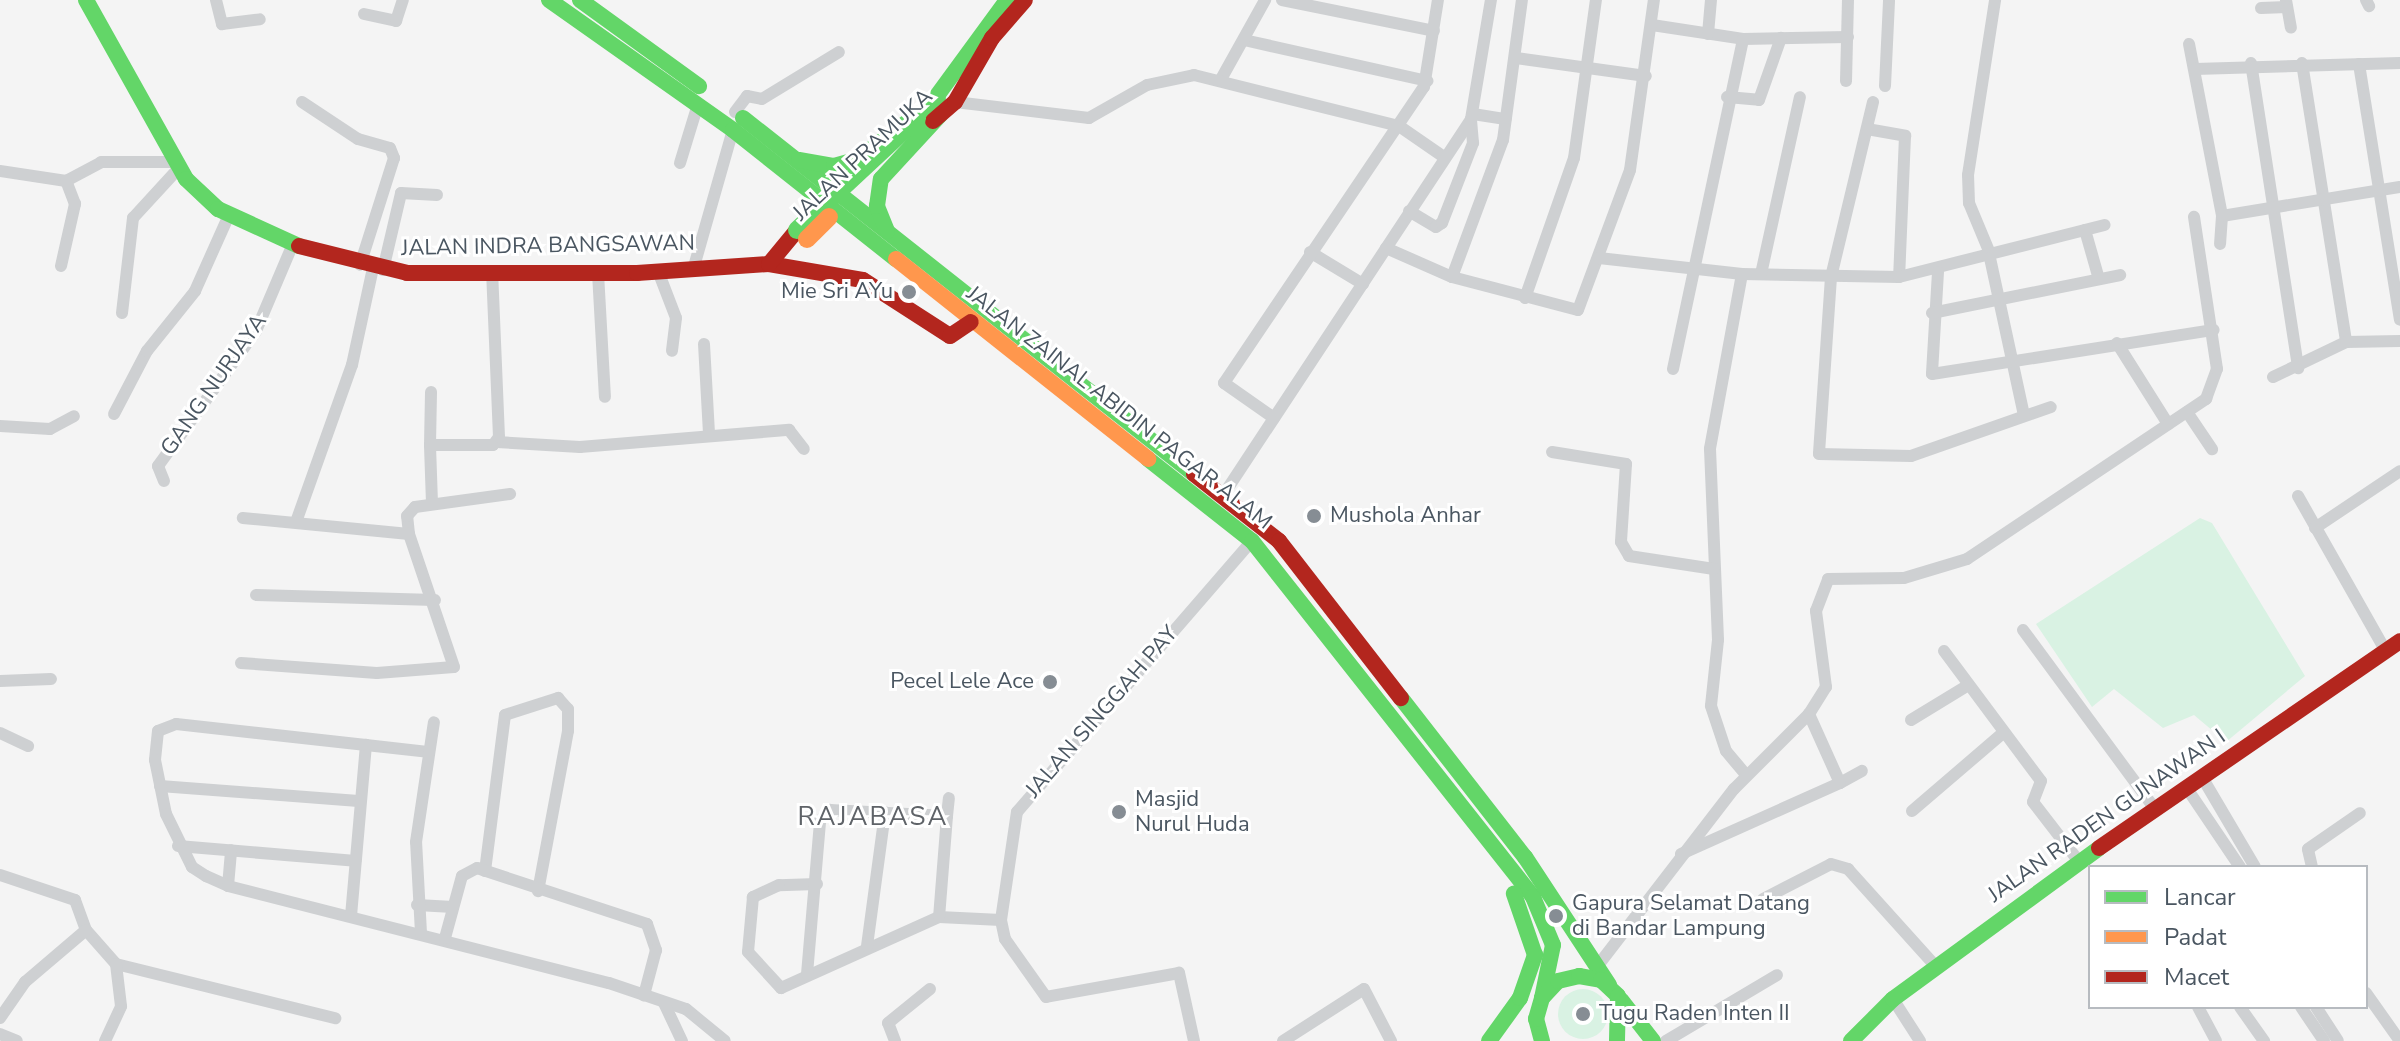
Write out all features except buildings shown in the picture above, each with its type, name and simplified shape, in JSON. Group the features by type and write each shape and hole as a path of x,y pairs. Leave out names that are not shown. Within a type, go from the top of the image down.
{"main road":[{"name":"JALAN INDRA BANGSAWAN","path":"86,0 176,166 229,215 293,244 372,268 492,273 598,273 777,264 863,280 948,336 971,322"},
{"name":"JALAN ZAINAL ABIDIN PAGAR ALAM","path":"549,0 698,104 734,121 794,159 1224,494 1308,573 1485,820 1653,1041"},
{"name":"JALAN ZAINAL ABIDIN PAGAR ALAM","path":"580,0 734,121 971,322 1252,541 1452,790 1485,820 1547,923 1554,959 1540,1005"},
{"name":"JALAN PRAMUKA","path":"945,105 1007,0"},
{"name":"JALAN PRAMUKA","path":"777,264 802,235 921,123 945,105 992,38 1025,0"},
{"path":"794,159 834,166 858,159 945,105"},
{"path":"888,234 877,206 881,179 945,105"},
{"path":"858,159 860,177 881,179"},
{"name":"JALAN RADEN GUNAWAN I","path":"1851,1041 1893,999 2154,808 2393,646"},
{"path":"1452,790 1476,842 1522,905 1534,939 1531,975 1489,1041"},
{"path":"1520,1041 1540,1005 1571,976 1614,990 1623,1023 1617,1041"},
{"path":"1540,1005 1542,1041"}],"street":[{"path":"216,0 222,24 260,19"},
{"path":"364,14 396,21 403,0"},
{"path":"1220,81 1265,0"},
{"path":"1282,0 1434,31"},
{"path":"1274,418 1224,383 1427,81 1438,0"},
{"path":"1409,211 1436,227 1442,223 1473,143 1472,117 1491,0"},
{"path":"1452,277 1506,119 1522,0"},
{"path":"1525,298 1574,158 1596,0"},
{"path":"1386,248 1452,277 1578,310 1630,170 1646,76 1654,0"},
{"path":"1708,34 1711,0"},
{"path":"1846,81 1848,0"},
{"path":"1885,86 1889,0"},
{"path":"1995,0 1968,175 1969,203 1990,254 2024,415"},
{"path":"2261,8 2286,4 2291,28"},
{"path":"1652,25 1743,39 1848,37"},
{"path":"1727,97 1759,100 1781,38"},
{"path":"1673,369 1688,271 1743,39"},
{"path":"1244,40 1427,81"},
{"path":"2189,44 2222,216 2220,244"},
{"path":"693,270 734,121 747,96 762,99 839,52"},
{"path":"1516,58 1646,76"},
{"path":"2195,69 2251,63 2400,63"},
{"path":"2251,63 2298,368"},
{"path":"2302,63 2346,342"},
{"path":"2359,64 2376,192 2400,320"},
{"path":"945,105 1079,119 1164,79 1220,81 1399,126 1444,157"},
{"path":"1761,274 1800,97"},
{"path":"296,522 320,445 352,365 394,158 390,148 358,139 302,102"},
{"path":"1873,102 1831,277 1819,454 1911,456 2051,407"},
{"path":"680,163 698,104"},
{"path":"1472,117 1506,119"},
{"path":"1224,494 1472,117"},
{"path":"1867,129 1905,136 1899,277"},
{"path":"0,171 66,181 101,162 176,166"},
{"path":"122,313 133,218 176,166"},
{"path":"61,266 75,204 66,181"},
{"path":"2222,216 2273,205 2400,187"},
{"path":"372,268 401,193 437,195"},
{"path":"114,414 147,351 195,291 229,215"},
{"path":"1596,968 1681,854 1746,775 1809,714 1826,687 1816,611 1828,579 1904,578 1967,559 2187,412 2214,387 2214,330 2194,217"},
{"path":"1599,258 1688,271 1899,277 1938,272 1990,254 2105,225"},
{"path":"2085,230 2099,279"},
{"name":"GANG NURJAYA","path":"164,481 158,466 256,331 293,244"},
{"path":"1310,252 1363,284"},
{"path":"658,271 676,318 672,351"},
{"path":"1938,272 1932,313 1932,374 2214,330"},
{"path":"492,273 498,438"},
{"path":"598,273 605,397"},
{"path":"1742,274 1710,449 1718,640 1711,706 1726,751 1746,775"},
{"path":"1932,313 2120,275"},
{"path":"2273,377 2298,368 2346,342 2400,341"},
{"path":"2117,343 2168,424"},
{"path":"704,344 709,433"},
{"path":"431,392 432,503"},
{"path":"2187,412 2212,449"},
{"path":"0,426 50,429 74,416"},
{"path":"430,445 498,438 580,447 709,433 789,430 804,449"},
{"path":"1552,452 1626,464 1621,542 1629,556 1714,569"},
{"path":"2315,528 2400,471"},
{"path":"241,663 453,671 435,600 409,534 410,510 432,503 510,494"},
{"path":"2298,496 2315,528 2393,646"},
{"path":"243,518 409,534"},
{"name":"JALAN SINGGAH PAY","path":"1001,920 1017,812 1252,541"},
{"path":"256,595 435,600"},
{"path":"2023,630 2154,808"},
{"path":"1944,651 1967,686 2041,781 2035,806 2081,864"},
{"path":"0,681 51,679"},
{"path":"1911,720 1967,686"},
{"path":"485,871 505,715 558,698 568,709 568,731 538,891"},
{"path":"1809,714 1840,783"},
{"path":"421,933 417,905 416,842 434,722"},
{"path":"428,752 165,725 155,739 160,786 178,846 192,867 228,886 445,938 644,995 711,1024 725,1041"},
{"path":"0,733 28,746"},
{"path":"1912,811 2003,733"},
{"path":"351,916 358,801 366,745"},
{"path":"1681,854 1862,771"},
{"path":"2194,782 2239,865"},
{"path":"2194,782 2254,865"},
{"path":"160,786 358,801"},
{"path":"939,917 949,798"},
{"path":"807,974 822,816 885,812 947,816"},
{"path":"867,946 885,812"},
{"path":"2312,865 2308,849 2360,813"},
{"path":"178,846 355,861"},
{"path":"228,886 231,850"},
{"path":"1763,899 1831,864 1848,869 1937,968"},
{"path":"445,938 462,876 485,871 538,891 647,924 656,950 644,995"},
{"path":"0,875 75,900 86,930 116,964 134,971 335,1018"},
{"path":"817,884 765,889 753,897 748,915 754,963 781,988 867,946 939,917 1001,920 1005,939 1046,997 1179,973 1194,1041"},
{"path":"417,905 453,907"},
{"path":"0,1018 48,958 86,930"},
{"path":"105,1041 121,1006 116,964"},
{"path":"1666,1041 1777,975"},
{"path":"895,1041 888,1023 930,989"},
{"path":"1283,1041 1364,989 1391,1041"},
{"path":"2368,996 2400,1041"},
{"path":"1893,999 1920,1041"},
{"path":"664,1003 682,1041"},
{"path":"2199,1009 2216,1041"},
{"path":"2241,1009 2264,1041"},
{"path":"2303,1009 2323,1033 2338,1041"},
{"path":"2317,1009 2323,1033"},
{"path":"2388,1024 2400,1015"},
{"path":"0,1034 17,1041"}],"green space":[{"path":"2200,518 2212,523 2305,676 2226,742 2194,715 2163,728 2114,689 2092,707 2036,624"},
{"path":"1583,989 1601,996 1608,1014 1601,1032 1583,1039 1565,1032 1558,1014 1565,996"}],"traffic: fast":[{"path":"86,0 186,179 218,209 299,246"},
{"path":"549,0 733,130 896,259"},
{"path":"580,0 699,86"},
{"path":"928,108 1007,0"},
{"path":"799,160 834,166 858,159 938,99"},
{"path":"887,231 877,206 881,179 941,114"},
{"path":"743,118 1194,474"},
{"path":"797,230 917,118"},
{"path":"1148,459 1252,541 1533,897 1553,945 1542,998"},
{"path":"1401,698 1525,857 1609,985"},
{"path":"1851,1041 1893,999 2099,848"},
{"path":"1489,1041 1520,998 1535,955 1514,894"},
{"path":"1542,1041 1536,1019 1542,998 1558,981 1579,976 1601,980 1618,996 1617,1041"},
{"path":"1621,1000 1653,1041"}],"traffic: slow":[{"path":"807,239 829,217"},
{"path":"896,259 1148,459"}],"traffic: jam":[{"path":"933,121 955,102 992,38 1025,0"},
{"path":"769,264 797,230"},
{"path":"299,246 407,273 637,273 769,264"},
{"path":"769,264 863,280 950,336 971,322"},
{"path":"1194,474 1279,541 1401,698"},
{"path":"2099,848 2400,641"}],"place":[{"name":"Mie Sri AYu","path":"909,292"},
{"name":"Mushola Anhar","path":"1314,516"},
{"name":"Pecel Lele Ace","path":"1050,682"},
{"name":"Masjid Nurul Huda","path":"1119,812"},
{"name":"Gapura Selamat Datang di Bandar Lampung","path":"1556,916"},
{"name":"Tugu Raden Inten II","path":"1583,1014"}],"district":[{"name":"RAJABASA","path":"873,817"}]}
